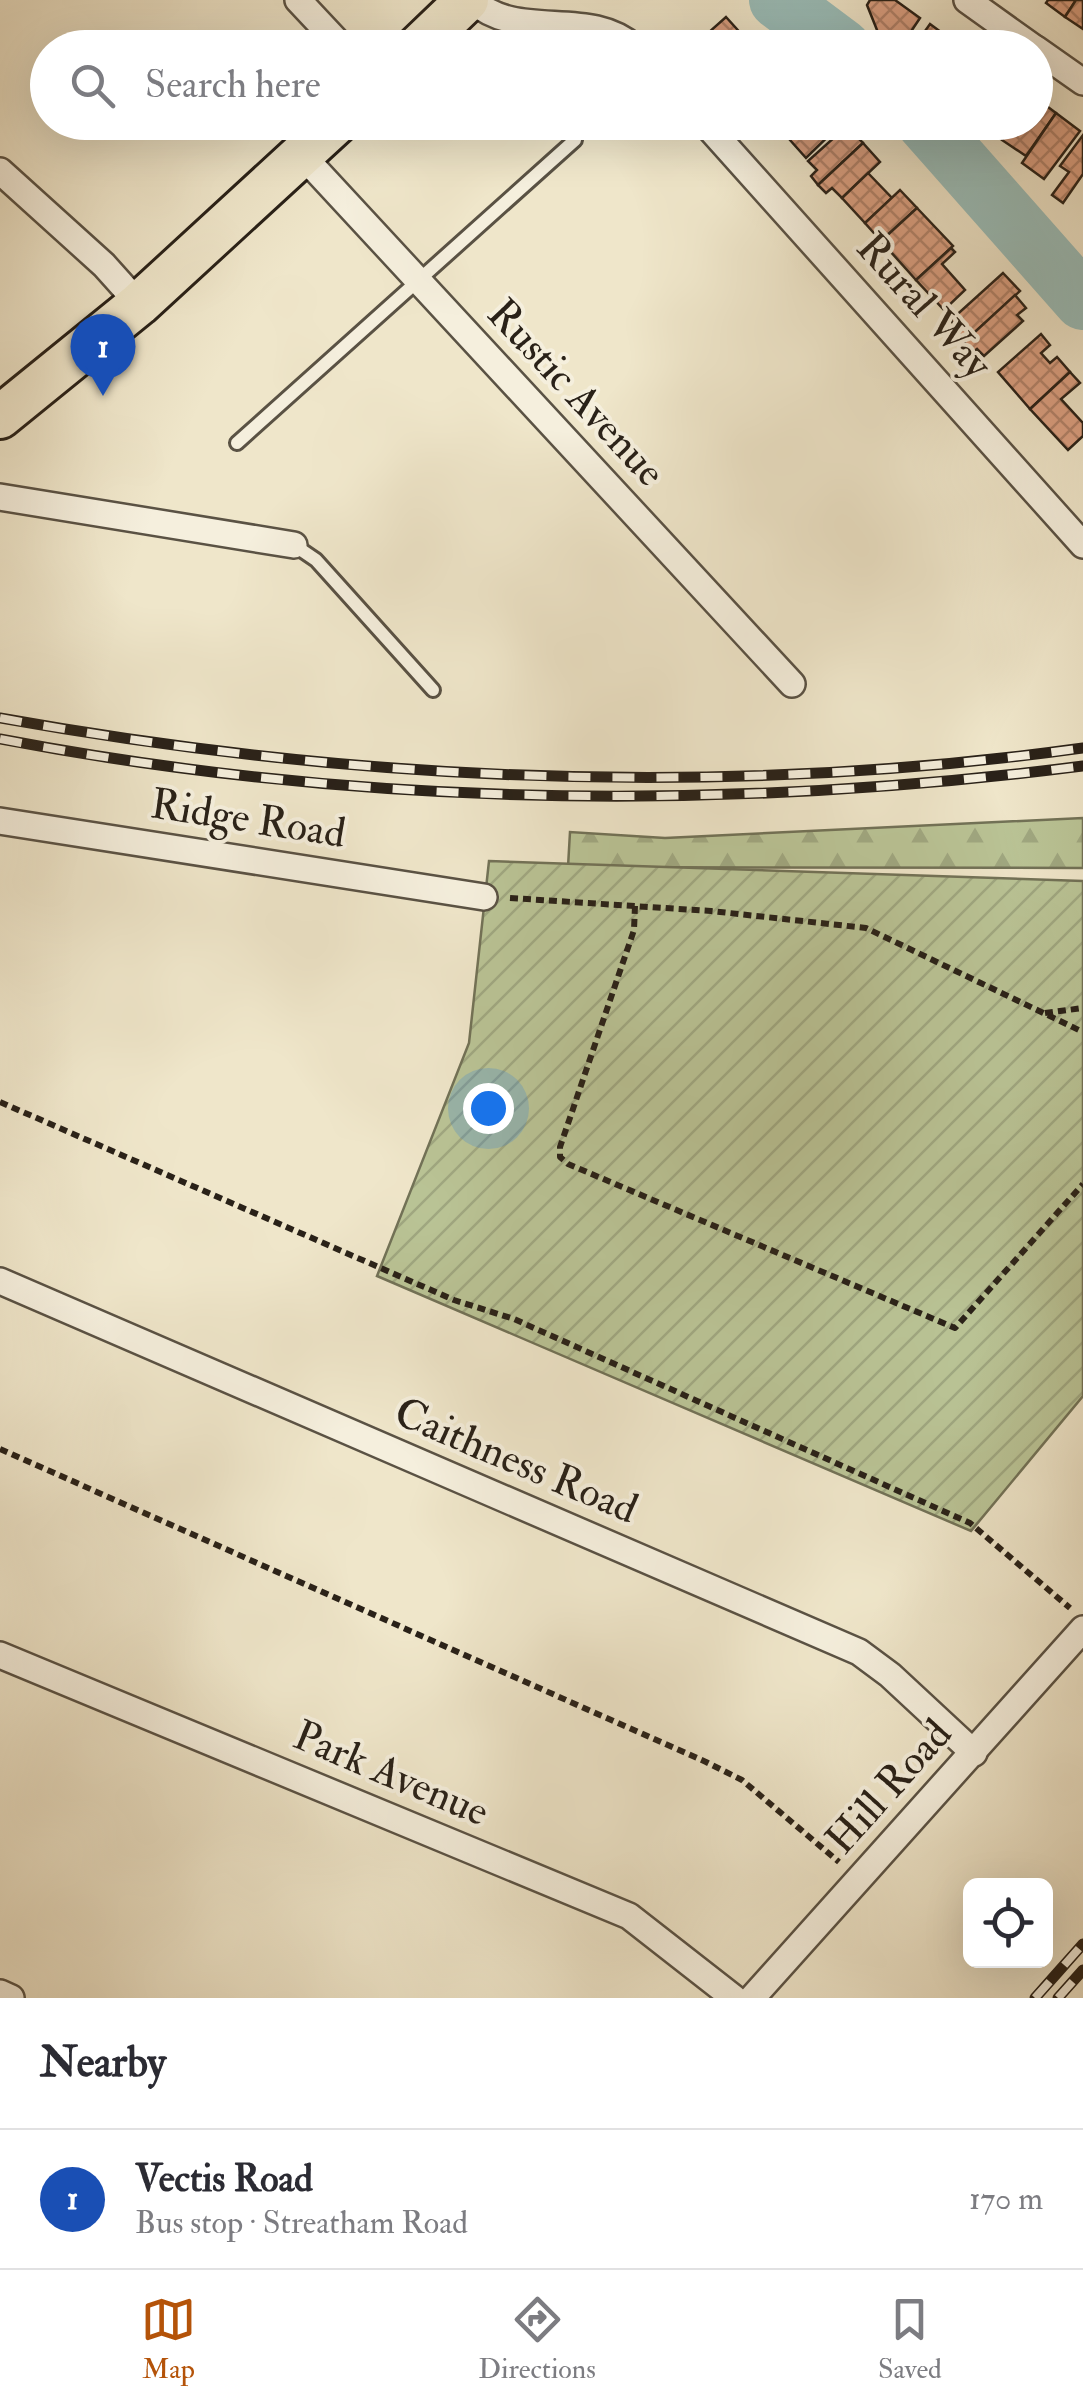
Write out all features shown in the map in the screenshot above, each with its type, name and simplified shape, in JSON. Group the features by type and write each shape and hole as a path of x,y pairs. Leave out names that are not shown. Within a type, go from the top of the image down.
{"main road":[{"path":"437,30 470,0"},
{"path":"0,417 27,400 139,304 318,140"}],"street":[{"path":"298,0 326,30"},
{"path":"470,0 497,19 611,30"},
{"path":"967,0 1010,30"},
{"path":"1053,61 1083,82"},
{"name":"Rural Way","path":"720,140 1083,545"},
{"name":"Rustic Avenue","path":"302,155 792,684"},
{"path":"0,170 104,265 139,304"},
{"path":"0,497 294,545"},
{"name":"Ridge Road","path":"0,821 484,896"},
{"name":"Caithness Road","path":"0,1282 859,1652 890,1674 974,1753"},
{"name":"Hill Road","path":"752,1998 1083,1629"},
{"name":"Park Avenue","path":"0,1654 630,1916 734,1998"},
{"path":"0,1993 10,1998"}],"lane":[{"path":"237,442 575,140"},
{"path":"294,545 316,560 433,690"}],"path":[{"path":"484,896 866,928 1083,1032"},
{"path":"635,906 634,930 560,1147 560,1157 568,1164 954,1328 1083,1184"},
{"path":"1042,1013 1083,1008"},
{"path":"0,1102 454,1300 514,1319 970,1523 1083,1619"},
{"path":"0,1449 742,1780 858,1881"}],"green space":[{"path":"1083,818 1083,868 568,867 570,832 665,838"},
{"path":"489,861 1083,881 1083,1396 971,1531 377,1276 469,1043"}],"building":[{"path":"870,0 895,0 920,18 912,30 877,30 867,5"},
{"path":"1076,0 1065,17 1046,3"},
{"path":"1076,0 1083,0 1083,29 1065,17"},
{"path":"726,17 738,30 711,30"},
{"path":"1056,113 1080,131 1044,179 1022,163 1038,140 1053,140"},
{"path":"1083,135 1083,174 1063,203 1052,195 1069,172 1060,166"},
{"path":"790,140 824,140 806,158"},
{"path":"831,140 863,143 818,185 811,176 817,170 808,161"},
{"path":"1002,140 1037,140 1026,156"},
{"path":"863,143 880,162 842,198 832,188 826,193 818,185"},
{"path":"868,173 892,198 865,223 842,198"},
{"path":"900,190 917,208 881,241 865,223"},
{"path":"917,208 953,246 916,280 881,241"},
{"path":"951,248 955,252 942,264 965,290 944,310 916,280"},
{"path":"1003,273 1020,291 964,342 951,320"},
{"path":"1015,295 1026,308 1017,315 1023,321 984,356 977,349 973,352 964,342"},
{"path":"1041,334 1050,345 1041,353 1050,363 1057,357 1070,372 1030,409 998,372"},
{"path":"1070,372 1080,383 1061,399 1083,423 1083,436 1068,450 1030,409"}],"waterway":[{"path":"778,0 818,30"},
{"path":"941,140 1083,301"}],"railway":[{"path":"0,718 269,757 540,776 812,773 948,764 1083,748"},
{"path":"0,739 135,762 269,778 405,790 540,795 812,791 1083,766"},
{"path":"1035,1998 1083,1944"},
{"path":"1058,1998 1083,1970"}],"place":[{"name":"Vectis Road","path":"103,396"}]}
